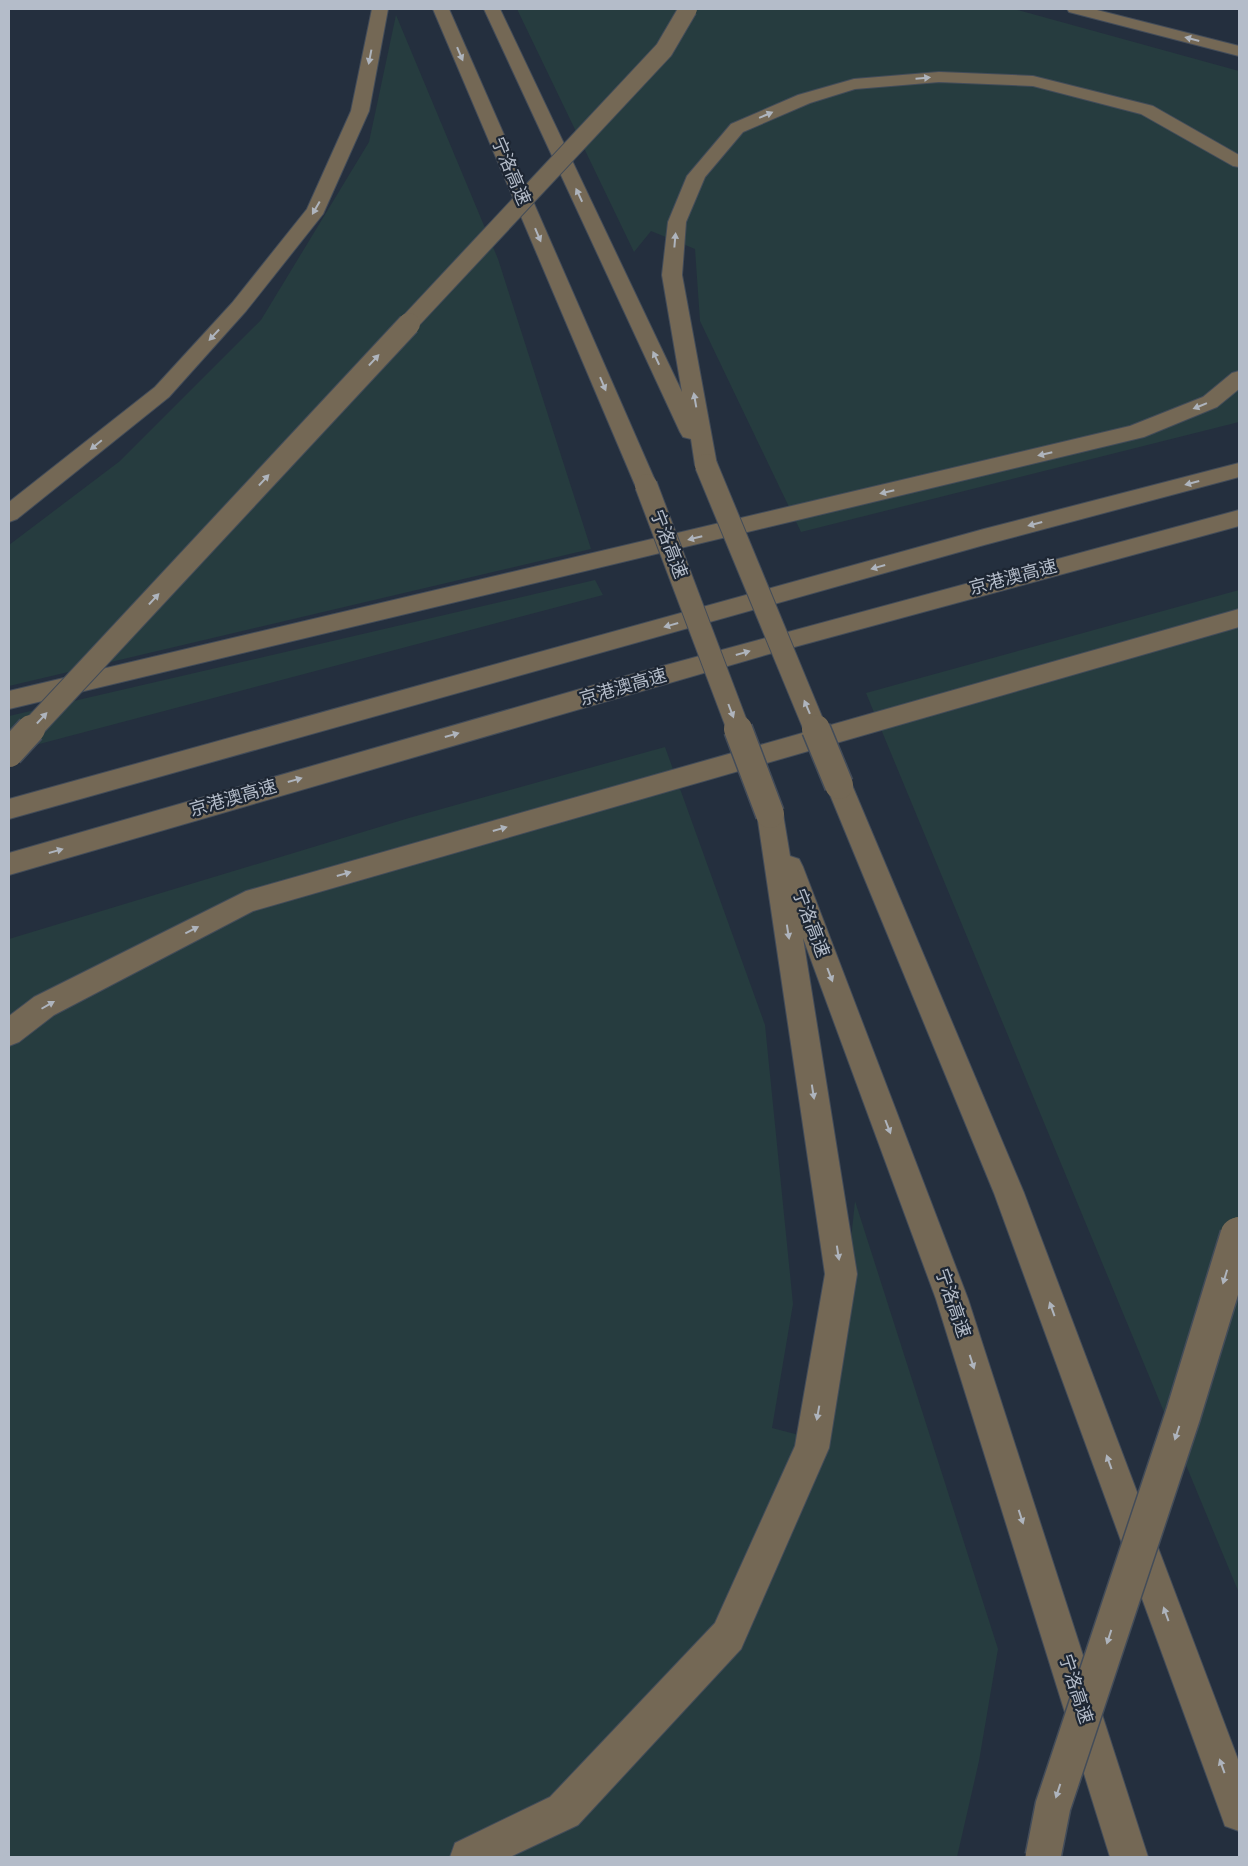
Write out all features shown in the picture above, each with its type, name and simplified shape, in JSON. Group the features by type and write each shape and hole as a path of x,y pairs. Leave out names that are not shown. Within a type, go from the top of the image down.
{"highway":[{"path":"9,514 162,392 239,308 316,210 360,111 380,9"},
{"name":"宁洛高速","path":"441,9 646,485 952,1299 1129,1857"},
{"path":"492,9 706,465 1009,1193 1239,1812"},
{"path":"9,753 664,50 688,9"},
{"path":"1075,9 1239,51"},
{"path":"706,465 672,275 677,222 696,176 737,128 804,99 854,84 939,77 1033,81 1146,110 1239,162"},
{"path":"9,700 398,610 1136,432 1210,402 1239,378"},
{"path":"9,809 984,537 1239,470"},
{"name":"京港澳高速","path":"9,864 324,771 998,580 1239,518"},
{"path":"9,1033 44,1006 246,902 1239,618"},
{"path":"469,1857 564,1811 728,1636 812,1448 841,1274 770,814"},
{"path":"1043,1857 1053,1806 1183,1415 1239,1230"}],"green space":[{"path":"517,9 1014,9 1239,71 1239,422 801,532 700,321 695,249 651,231 634,252"},
{"path":"396,15 498,259 591,549 9,686 9,545 120,461 261,320 369,142"},
{"path":"595,580 603,595 9,752 9,716"},
{"path":"1239,590 1239,1593 866,693"},
{"path":"665,747 765,1025 793,1304 772,1428 830,1443 855,1201 998,1649 979,1761 957,1857 9,1857 9,939 409,818"}]}
